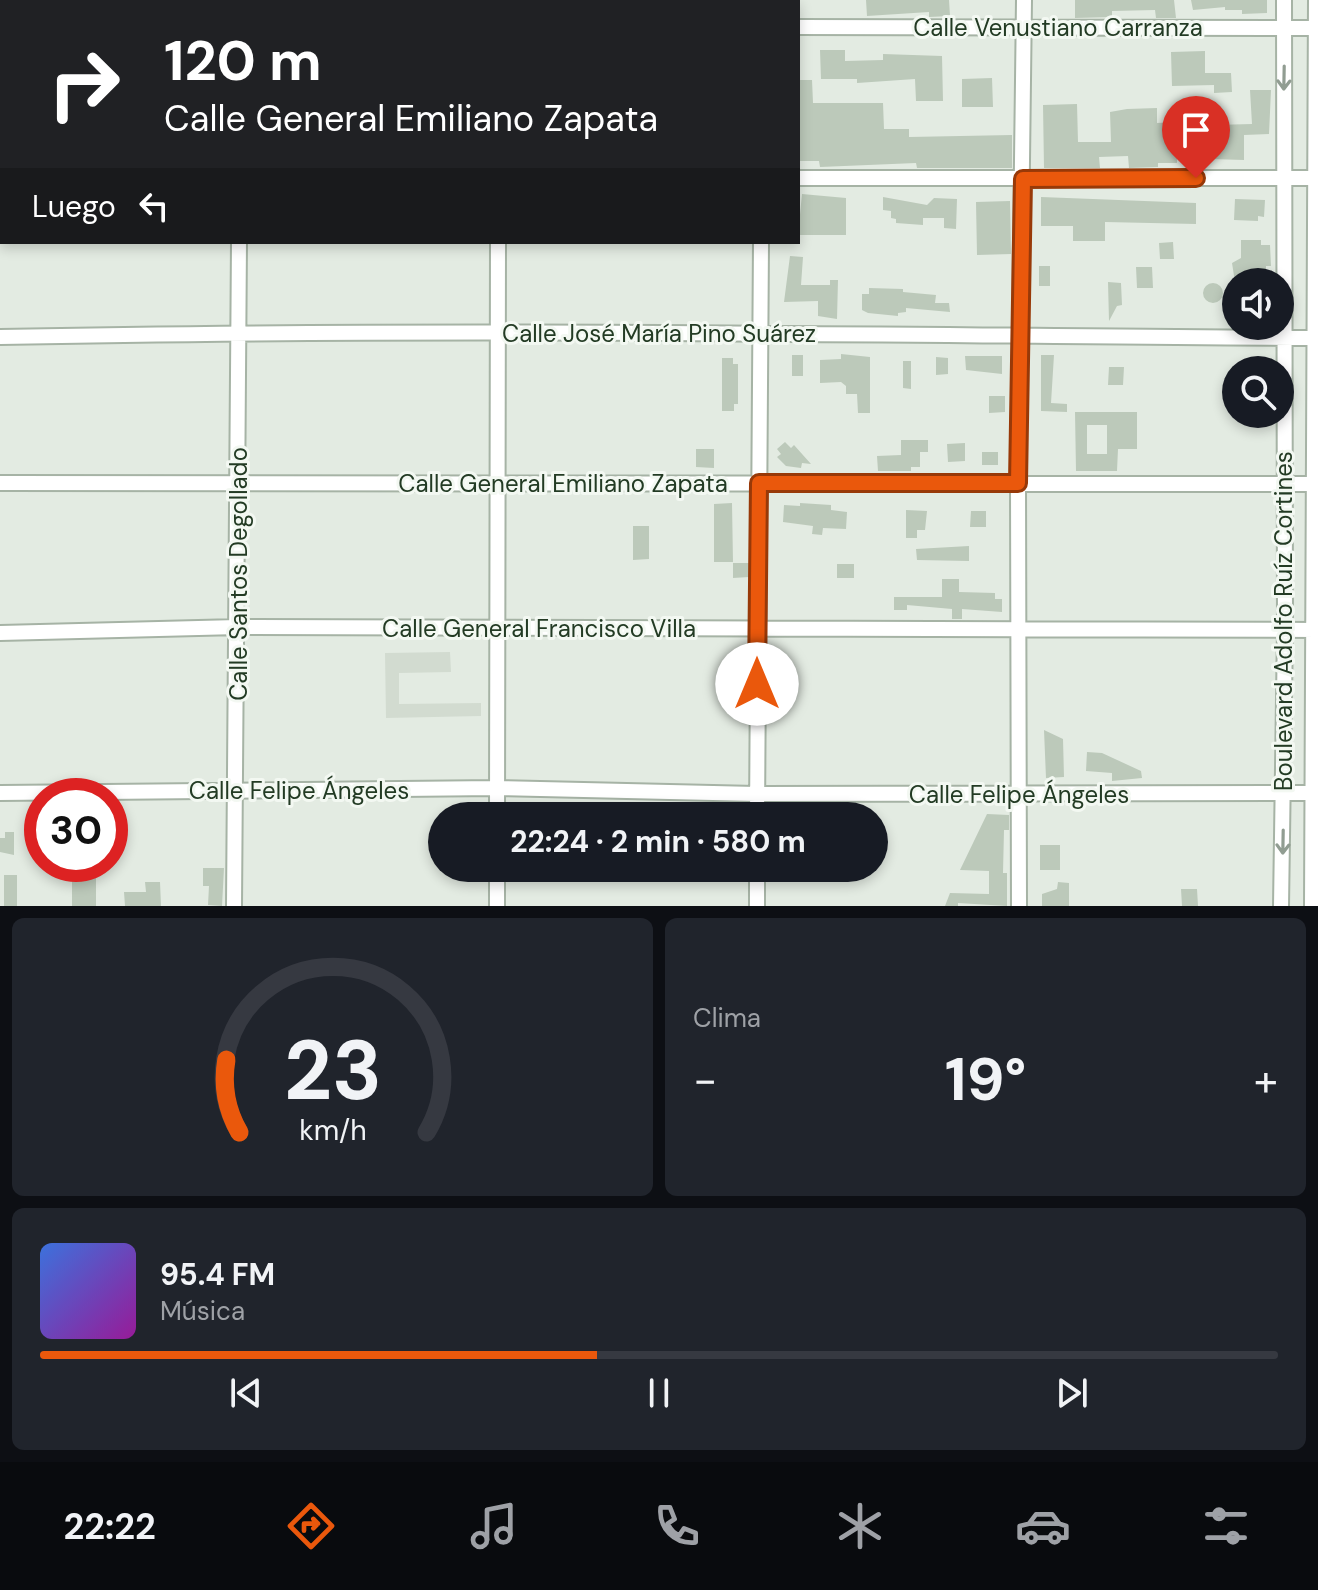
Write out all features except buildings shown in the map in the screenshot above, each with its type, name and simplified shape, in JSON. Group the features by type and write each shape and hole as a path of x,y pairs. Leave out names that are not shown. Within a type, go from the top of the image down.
{"street":[{"path":"1019,906 1018,483 1024,0"},
{"name":"Boulevard Adolfo Ruíz Cortines","path":"1283,268 1284,0"},
{"name":"Boulevard Adolfo Ruíz Cortines","path":"1312,906 1316,793 1316,0"},
{"name":"Calle Venustiano Carranza","path":"800,27 1317,28"},
{"path":"800,178 1316,178"},
{"name":"Calle Santos Degollado","path":"234,906 239,244"},
{"path":"496,802 498,244"},
{"path":"756,802 761,244"},
{"name":"Calle José María Pino Suárez","path":"0,337 237,332 1222,337"},
{"name":"Calle José María Pino Suárez","path":"1294,338 1316,338"},
{"name":"Boulevard Adolfo Ruíz Cortines","path":"1281,906 1285,629 1283,340"},
{"name":"Calle General Emiliano Zapata","path":"0,483 1316,484"},
{"name":"Calle General Francisco Villa","path":"0,633 238,627 1316,630"},
{"name":"Calle Felipe Ángeles","path":"0,793 496,788 756,794 1316,793"},
{"path":"497,882 497,906"},
{"path":"757,882 757,906"}],"shaded area":[{"path":"450,652 451,672 399,673 399,704 481,703 481,716 386,718 385,653"}],"route":[{"path":"757,684 759,483 1018,483 1023,179 1196,178"}]}
